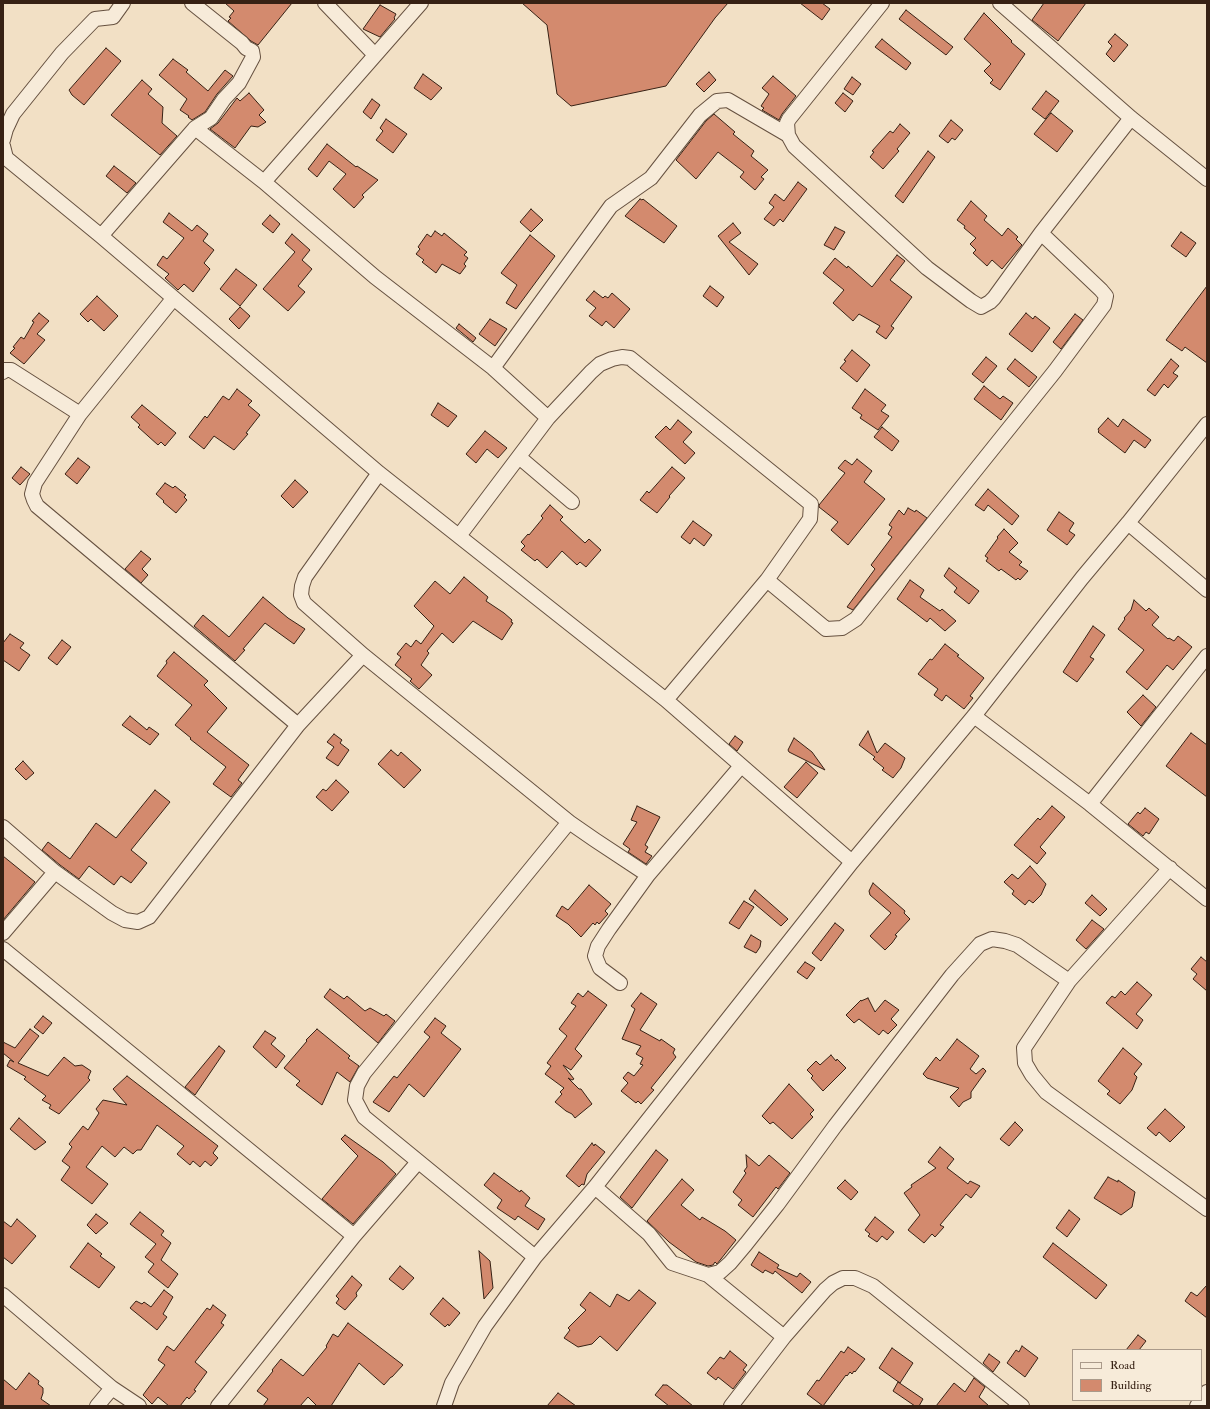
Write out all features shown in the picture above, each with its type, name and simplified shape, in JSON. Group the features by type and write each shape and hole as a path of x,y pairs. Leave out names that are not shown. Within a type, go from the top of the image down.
{"street":[{"path":"3,140 13,114 62,53 96,19 113,17 123,3"},
{"path":"101,236 195,128 211,118 239,83 252,57 252,51 246,48 242,43 192,3"},
{"path":"325,3 376,55"},
{"path":"264,182 421,3"},
{"path":"882,3 788,119 788,135 794,146 926,268 981,307 994,298 1040,234 1131,118"},
{"path":"1000,3 1131,118 1207,179"},
{"path":"493,368 611,206 651,178 700,115 717,101 728,100 788,135"},
{"path":"195,128 264,182 375,277 493,368 548,418"},
{"path":"3,146 6,158 101,236 379,474 666,700 852,862"},
{"path":"767,580 826,629 842,628 856,619 1055,371 1104,306 1106,296 1040,234"},
{"path":"173,299 80,414 34,482 32,494 36,506 298,725"},
{"path":"458,536 548,418 591,372 600,364 612,359 622,357 630,358 811,504 810,519 767,580 666,700"},
{"path":"3,372 4,370 11,370 80,414"},
{"path":"444,1406 452,1382 485,1326 535,1257 595,1187 852,862 974,716 1082,578 1207,424"},
{"path":"519,457 572,502"},
{"path":"379,474 305,577 301,595 304,603 363,655 569,822 648,875"},
{"path":"1128,523 1207,590"},
{"path":"3,827 55,872 112,913 124,920 138,922 149,917 298,725 363,655"},
{"path":"1090,804 1207,656"},
{"path":"974,716 1090,804 1207,898"},
{"path":"620,983 600,968 595,956 598,946 648,875 742,766"},
{"path":"535,1257 364,1117 356,1100 357,1086 364,1073 569,822"},
{"path":"1170,868 1069,981 1024,1048 1026,1063 1032,1075 1046,1092 1207,1209"},
{"path":"3,934 55,872"},
{"path":"708,1275 720,1272 730,1263 777,1205 835,1126 952,975 980,944 992,939 1017,945 1069,981"},
{"path":"3,949 354,1236"},
{"path":"218,1406 354,1236 418,1162"},
{"path":"595,1187 649,1234 672,1263 708,1275 784,1337"},
{"path":"731,1406 784,1337 833,1283 843,1278 855,1278 873,1286 1022,1406"},
{"path":"3,1295 112,1388 138,1406"},
{"path":"97,1406 112,1388"}],"building":[{"path":"225,3 292,3 258,45 251,41 228,21 231,18 229,17 234,11"},
{"path":"522,3 728,3 715,18 666,86 571,106 557,94 547,25"},
{"path":"800,3 822,3 830,9 822,20"},
{"path":"1044,3 1086,3 1058,41 1032,20"},
{"path":"380,5 396,14 395,19 380,37 363,29"},
{"path":"906,10 953,47 946,55 899,19"},
{"path":"984,13 1012,41 1011,42 1025,54 1000,90 990,83 993,80 984,71 991,64 964,39"},
{"path":"1115,34 1128,45 1114,62 1106,54 1112,46 1108,42"},
{"path":"882,39 911,63 906,70 875,47"},
{"path":"106,48 121,61 84,105 72,95 69,90"},
{"path":"173,59 188,70 186,72 208,91 225,70 233,76 217,94 205,112 192,120 180,110 187,99 159,75"},
{"path":"709,72 716,80 704,92 696,84"},
{"path":"423,74 442,88 431,100 414,88"},
{"path":"773,76 796,96 779,120 762,110 764,108 761,106 769,94 762,88"},
{"path":"852,77 861,84 853,95 844,89"},
{"path":"142,80 152,89 148,94 163,107 162,123 177,136 160,155 111,115"},
{"path":"1046,91 1059,101 1045,119 1032,109"},
{"path":"249,93 264,110 259,115 266,122 258,127 251,126 235,148 210,129 218,123 237,98 240,101"},
{"path":"843,93 853,101 845,112 835,103"},
{"path":"372,99 380,105 371,119 363,112"},
{"path":"1051,113 1073,131 1057,152 1034,134"},
{"path":"714,114 735,132 733,134 754,151 751,156 768,170 761,177 764,179 755,190 740,177 744,172 718,152 696,179 676,160 706,121"},
{"path":"386,119 407,134 393,153 376,140 383,131 380,128"},
{"path":"951,120 963,130 955,140 952,138 948,143 939,136"},
{"path":"900,124 910,133 897,149 899,151 883,169 870,157 874,152 872,151 890,131 893,133"},
{"path":"327,144 356,167 357,166 378,180 362,195 364,197 354,208 333,189 346,174 329,161 317,177 308,169"},
{"path":"928,151 935,157 903,203 895,196"},
{"path":"114,166 136,183 127,193 106,176"},
{"path":"798,182 807,189 783,222 780,219 774,226 764,219 774,207 769,203 775,194 784,201"},
{"path":"640,199 643,199 677,226 664,243 625,216"},
{"path":"971,201 987,216 984,220 1002,236 1008,228 1018,237 1016,239 1022,245 1002,269 992,260 987,266 973,253 976,250 970,244 976,238 957,220"},
{"path":"531,209 543,220 531,232 520,222"},
{"path":"169,213 192,231 197,225 208,234 203,241 214,250 204,263 210,269 193,292 184,284 178,290 165,278 169,274 157,265 163,256 167,259 184,238 163,222"},
{"path":"270,215 280,224 273,233 262,224"},
{"path":"733,223 741,233 729,242 758,264 749,275 718,236"},
{"path":"835,227 845,232 834,250 824,245"},
{"path":"435,231 442,236 444,233 467,252 464,255 468,258 464,264 466,266 460,274 442,264 436,273 422,262 424,260 416,254 420,249 418,247 427,234 431,237"},
{"path":"1181,232 1196,243 1186,257 1171,246"},
{"path":"292,234 310,250 302,260 312,269 298,286 305,292 288,311 263,289 295,252 285,243"},
{"path":"530,235 555,256 516,309 506,303 517,285 501,273"},
{"path":"897,255 905,261 890,280 912,297 891,326 894,328 886,339 876,332 880,326 859,314 853,321 833,303 844,290 823,273 835,258 847,268 848,266 872,287"},
{"path":"236,269 257,285 240,306 220,289"},
{"path":"710,286 724,297 717,307 703,296"},
{"path":"1207,286 1207,363 1185,347 1182,351 1166,340"},
{"path":"594,291 603,298 605,296 608,298 612,293 630,309 614,328 606,321 602,326 589,316 596,308 586,300"},
{"path":"97,296 118,316 104,331 91,319 88,322 80,314"},
{"path":"240,307 250,316 239,329 229,319"},
{"path":"39,313 49,321 37,334 45,340 24,364 10,353 15,348 13,347 21,337 24,339 34,322 32,321"},
{"path":"1026,313 1033,319 1035,316 1050,328 1032,352 1009,334"},
{"path":"1075,314 1083,320 1061,349 1053,342"},
{"path":"490,319 507,329 495,346 479,334"},
{"path":"459,324 476,338 473,342 456,328"},
{"path":"852,350 870,365 857,382 840,368"},
{"path":"986,357 997,366 983,383 972,374"},
{"path":"1015,359 1037,377 1029,387 1007,369"},
{"path":"1171,359 1179,366 1173,373 1178,376 1168,388 1164,384 1155,396 1147,390"},
{"path":"984,386 1000,399 1003,396 1013,403 1001,420 974,399"},
{"path":"237,389 252,401 248,405 260,415 246,433 248,434 234,450 214,436 204,449 189,437 205,416 207,418 223,396 229,400"},
{"path":"865,389 886,405 881,411 889,416 878,430 860,418 862,415 852,408"},
{"path":"438,403 457,416 448,427 431,415"},
{"path":"142,405 176,433 165,446 161,442 158,445 138,427 140,425 131,417"},
{"path":"1108,418 1118,427 1123,419 1151,440 1145,448 1134,440 1125,453 1098,432 1098,429"},
{"path":"678,420 692,432 683,442 695,453 685,464 655,437 666,426 670,430"},
{"path":"882,427 899,441 892,451 874,437"},
{"path":"485,431 507,448 498,458 487,449 476,463 466,454"},
{"path":"78,458 90,467 77,484 65,474"},
{"path":"857,459 872,471 864,482 885,499 848,545 831,530 838,522 819,507 819,505 845,473 838,468 845,460 852,465"},
{"path":"21,467 30,474 20,485 12,478"},
{"path":"672,467 685,478 669,496 670,497 657,513 640,500 647,491 649,493"},
{"path":"295,480 308,492 293,508 281,496"},
{"path":"165,483 173,488 175,486 186,495 184,497 187,500 176,513 156,494"},
{"path":"988,489 1019,516 1012,525 988,505 984,511 975,505"},
{"path":"550,505 563,517 560,520 585,543 589,539 601,550 586,567 580,562 577,565 562,551 547,568 537,559 535,561 521,550 525,546 521,542 543,518 541,516"},
{"path":"908,508 915,512 916,510 927,518 853,610 847,607 875,569 871,565 892,537 888,534 892,527 889,525 899,510 904,515"},
{"path":"1059,512 1074,523 1069,531 1075,535 1067,545 1047,530"},
{"path":"693,521 712,535 704,546 694,538 690,544 681,537"},
{"path":"1004,529 1018,543 1009,552 1022,562 1019,565 1028,571 1020,580 1018,578 1016,580 1001,569 999,571 986,561 988,558 985,556"},
{"path":"141,551 151,559 142,569 148,575 141,583 125,569"},
{"path":"949,568 979,591 969,604 954,592 957,588 944,576"},
{"path":"464,577 488,597 486,601 504,613 512,620 511,622 513,623 502,640 473,621 453,643 442,633 427,651 429,653 421,665 432,675 419,689 410,681 412,679 395,665 401,657 397,654 406,643 411,647 416,640 421,644 434,626 414,606 435,581 450,594"},
{"path":"910,580 924,590 920,597 940,611 942,609 956,621 945,631 930,618 927,622 897,599"},
{"path":"263,597 288,618 305,629 294,644 265,623 235,661 194,626 203,615 229,637"},
{"path":"1134,600 1146,611 1149,608 1159,617 1152,625 1168,639 1169,638 1174,641 1178,636 1192,647 1173,670 1167,665 1147,690 1126,672 1144,650 1118,629 1125,619 1124,618 1131,610"},
{"path":"1093,626 1105,635 1090,657 1094,659 1077,682 1063,672"},
{"path":"10,634 24,643 20,648 30,655 19,671 3,660 3,643"},
{"path":"62,640 71,647 57,665 48,658"},
{"path":"945,644 984,678 970,696 973,698 964,709 946,695 942,701 934,695 938,689 918,674"},
{"path":"174,652 208,681 204,685 227,708 207,732 249,765 238,780 242,783 231,797 213,784 226,767 190,739 191,738 175,725 192,705 157,676 167,663 166,661"},
{"path":"1143,695 1156,707 1141,726 1127,712"},
{"path":"130,716 147,730 149,727 159,734 150,745 122,725"},
{"path":"868,731 877,753 885,743 905,758 901,768 893,778 882,770 884,768 873,759 875,757 859,745"},
{"path":"1191,733 1207,745 1207,797 1166,766"},
{"path":"334,734 342,740 340,743 349,750 338,766 326,758 334,747 327,742"},
{"path":"735,736 743,742 737,751 729,744"},
{"path":"794,738 812,752 825,770 789,752 788,750"},
{"path":"391,750 398,756 401,752 421,770 404,788 378,764"},
{"path":"23,761 34,773 26,780 15,769"},
{"path":"806,762 818,773 797,798 784,787"},
{"path":"336,780 349,792 332,811 316,797 323,789 326,791"},
{"path":"155,790 170,802 131,850 147,863 131,883 121,876 114,885 89,866 79,879 42,850 48,842 70,859 96,823 116,838"},
{"path":"637,806 660,817 645,845 648,847 645,852 652,856 646,864 628,852 630,849 623,844 637,822 631,820"},
{"path":"1052,806 1065,817 1040,847 1046,853 1037,864 1014,845 1038,818 1040,820"},
{"path":"1145,808 1159,819 1149,834 1146,832 1143,836 1128,824 1138,812 1140,814"},
{"path":"3,856 35,882 3,920"},
{"path":"1030,866 1046,884 1041,895 1033,903 1029,900 1025,905 1012,894 1014,891 1004,882 1012,874 1018,879"},
{"path":"873,883 905,911 904,913 910,919 895,935 897,936 885,950 870,936 891,913 870,895 869,891"},
{"path":"589,885 611,904 605,911 608,914 599,924 597,922 595,925 593,923 581,937 568,924 556,916 562,906 568,910"},
{"path":"755,890 788,919 781,926 749,899"},
{"path":"1092,895 1107,909 1100,916 1085,903"},
{"path":"744,901 754,907 739,929 729,923"},
{"path":"1092,920 1104,929 1086,949 1076,940"},
{"path":"835,923 844,930 821,961 812,953"},
{"path":"751,935 761,941 760,947 756,953 744,947"},
{"path":"1201,957 1207,962 1207,991 1193,979 1197,974 1191,969"},
{"path":"805,962 815,968 807,979 797,972"},
{"path":"1137,982 1152,995 1136,1014 1143,1020 1137,1029 1106,1003 1112,996 1115,998 1121,991 1125,995"},
{"path":"330,989 344,999 347,996 365,1011 370,1008 384,1016 386,1014 395,1021 378,1043 324,997"},
{"path":"588,991 607,1005 575,1049 582,1056 571,1070 563,1065 574,1079 572,1080 568,1078 579,1089 581,1089 592,1104 575,1118 572,1114 555,1102 562,1094 560,1092 564,1088 545,1074 551,1066 547,1063 567,1036 559,1029 576,1006 571,1003 578,993 583,997"},
{"path":"641,993 657,1004 640,1030 660,1041 661,1039 675,1049 673,1053 676,1057 651,1088 654,1090 641,1104 638,1101 636,1103 621,1091 628,1083 623,1078 628,1072 634,1076 643,1065 640,1064 643,1058 636,1054 641,1046 622,1039 635,1009 631,1006"},
{"path":"868,998 875,1012 885,1000 899,1010 891,1019 897,1025 888,1034 883,1030 879,1035 859,1019 854,1023 846,1015 861,1000"},
{"path":"43,1016 52,1023 43,1034 34,1027"},
{"path":"435,1018 446,1026 441,1033 461,1049 424,1097 409,1084 389,1112 373,1102 394,1076 397,1078 430,1037 424,1032"},
{"path":"30,1029 39,1036 18,1063 48,1076 64,1057 75,1066 82,1065 91,1071 88,1078 90,1080 59,1114 49,1108 51,1105 42,1100 46,1096 24,1079 26,1077 7,1066 10,1060 14,1062 3,1053 3,1042 15,1048"},
{"path":"317,1029 350,1056 348,1058 359,1066 350,1082 337,1072 322,1105 296,1085 300,1081 284,1068 307,1041 306,1040"},
{"path":"265,1031 276,1038 271,1044 285,1056 276,1068 253,1047"},
{"path":"957,1039 979,1056 970,1069 976,1074 983,1068 986,1071 971,1092 971,1098 963,1102 959,1107 950,1097 959,1088 927,1078 923,1074 936,1057 940,1061"},
{"path":"219,1046 225,1051 195,1095 185,1087"},
{"path":"1123,1048 1142,1064 1134,1074 1137,1077 1132,1090 1120,1104 1107,1094 1110,1091 1098,1081"},
{"path":"831,1055 836,1061 837,1059 846,1068 823,1091 811,1078 813,1076 807,1070 816,1061 820,1065"},
{"path":"127,1076 218,1146 213,1153 218,1158 211,1166 205,1161 200,1167 193,1161 190,1165 177,1154 184,1146 157,1125 141,1150 137,1150 133,1154 124,1147 115,1157 102,1146 86,1167 108,1184 92,1204 61,1180 70,1167 62,1161 72,1147 69,1144 83,1126 88,1130 99,1113 96,1109 103,1100 127,1105 113,1089"},
{"path":"789,1084 814,1110 810,1114 813,1117 792,1139 773,1122 770,1124 762,1116"},
{"path":"1165,1109 1185,1127 1170,1142 1159,1132 1156,1136 1147,1128"},
{"path":"19,1118 46,1142 35,1150 10,1129"},
{"path":"1015,1122 1023,1130 1009,1146 1000,1139"},
{"path":"345,1135 383,1162 396,1174 353,1224 322,1199 358,1156 341,1139"},
{"path":"592,1143 594,1146 595,1144 605,1152 587,1174 584,1185 582,1184 579,1187 566,1176"},
{"path":"940,1147 954,1159 947,1168 968,1184 970,1181 980,1186 971,1198 966,1194 940,1225 944,1227 935,1237 932,1234 924,1243 908,1230 920,1215 904,1193 912,1187 911,1185 936,1168 928,1162"},
{"path":"656,1150 668,1160 632,1208 620,1197"},
{"path":"746,1155 759,1166 769,1155 790,1173 778,1189 776,1187 753,1217 738,1205 742,1200 733,1192 746,1173 744,1171 747,1167"},
{"path":"494,1173 520,1192 521,1190 530,1198 525,1206 545,1219 538,1230 518,1216 515,1220 497,1208 502,1200 484,1185"},
{"path":"1108,1177 1118,1182 1118,1180 1135,1192 1132,1207 1121,1215 1094,1198"},
{"path":"682,1179 694,1190 681,1205 700,1220 702,1217 725,1231 736,1240 717,1264 715,1262 713,1265 708,1266 696,1262 669,1242 647,1221"},
{"path":"845,1180 858,1192 851,1200 837,1188"},
{"path":"1069,1210 1080,1219 1067,1237 1056,1228"},
{"path":"140,1212 164,1231 161,1235 171,1243 161,1260 178,1274 168,1288 148,1272 154,1264 145,1257 156,1244 130,1224"},
{"path":"96,1214 108,1223 96,1234 87,1225"},
{"path":"875,1217 894,1232 887,1240 882,1236 877,1242 868,1236 870,1234 865,1230"},
{"path":"17,1219 36,1236 12,1264 3,1257 3,1221 11,1227"},
{"path":"88,1243 102,1254 100,1256 115,1267 99,1288 70,1267"},
{"path":"1053,1243 1107,1285 1096,1299 1043,1257"},
{"path":"479,1251 490,1261 493,1288 484,1299"},
{"path":"759,1252 779,1265 777,1268 797,1277 800,1273 811,1282 802,1293 775,1271 773,1274 765,1270 763,1273 751,1265"},
{"path":"400,1266 414,1278 403,1290 389,1279"},
{"path":"352,1276 362,1285 356,1293 357,1296 345,1310 336,1303 339,1299 336,1296"},
{"path":"1207,1285 1207,1318 1185,1301 1191,1292 1197,1296"},
{"path":"164,1290 173,1297 163,1314 167,1317 157,1330 130,1308 136,1301 142,1304 144,1302 151,1307"},
{"path":"639,1290 656,1303 617,1351 600,1336 592,1344 578,1347 564,1338 570,1330 568,1328 586,1310 580,1305 590,1292 610,1307 617,1294 629,1301"},
{"path":"443,1298 460,1313 449,1326 448,1324 445,1327 430,1314"},
{"path":"213,1305 226,1315 221,1323 224,1325 195,1362 207,1372 194,1390 196,1391 189,1399 187,1397 180,1406 169,1406 158,1397 152,1404 143,1395 165,1365 158,1360 167,1346 174,1351 207,1308 210,1310"},
{"path":"348,1323 403,1365 384,1385 359,1363 331,1406 317,1406 308,1397 300,1406 263,1406 268,1399 257,1391 281,1359 303,1376 327,1347 326,1346 333,1334 338,1337"},
{"path":"1138,1335 1146,1341 1140,1349 1127,1349"},
{"path":"1022,1346 1038,1358 1025,1377 1007,1363 1016,1350 1019,1352"},
{"path":"848,1347 865,1359 855,1372 854,1371 852,1374 850,1372 847,1376 846,1375 823,1406 807,1394 817,1380 819,1381 841,1351 844,1353"},
{"path":"892,1348 913,1363 900,1383 879,1368"},
{"path":"730,1351 747,1365 743,1370 746,1372 733,1389 718,1377 716,1380 707,1373 720,1357 724,1359"},
{"path":"989,1354 1000,1362 993,1372 983,1363"},
{"path":"29,1373 39,1381 38,1384 43,1388 41,1399 51,1406 3,1406 3,1379 16,1390"},
{"path":"974,1378 985,1387 979,1397 989,1406 936,1406 954,1383 965,1392"},
{"path":"898,1382 923,1399 919,1406 915,1406 893,1391"},
{"path":"663,1385 667,1385 693,1406 669,1406 655,1395"},
{"path":"558,1393 576,1406 547,1406"}]}
